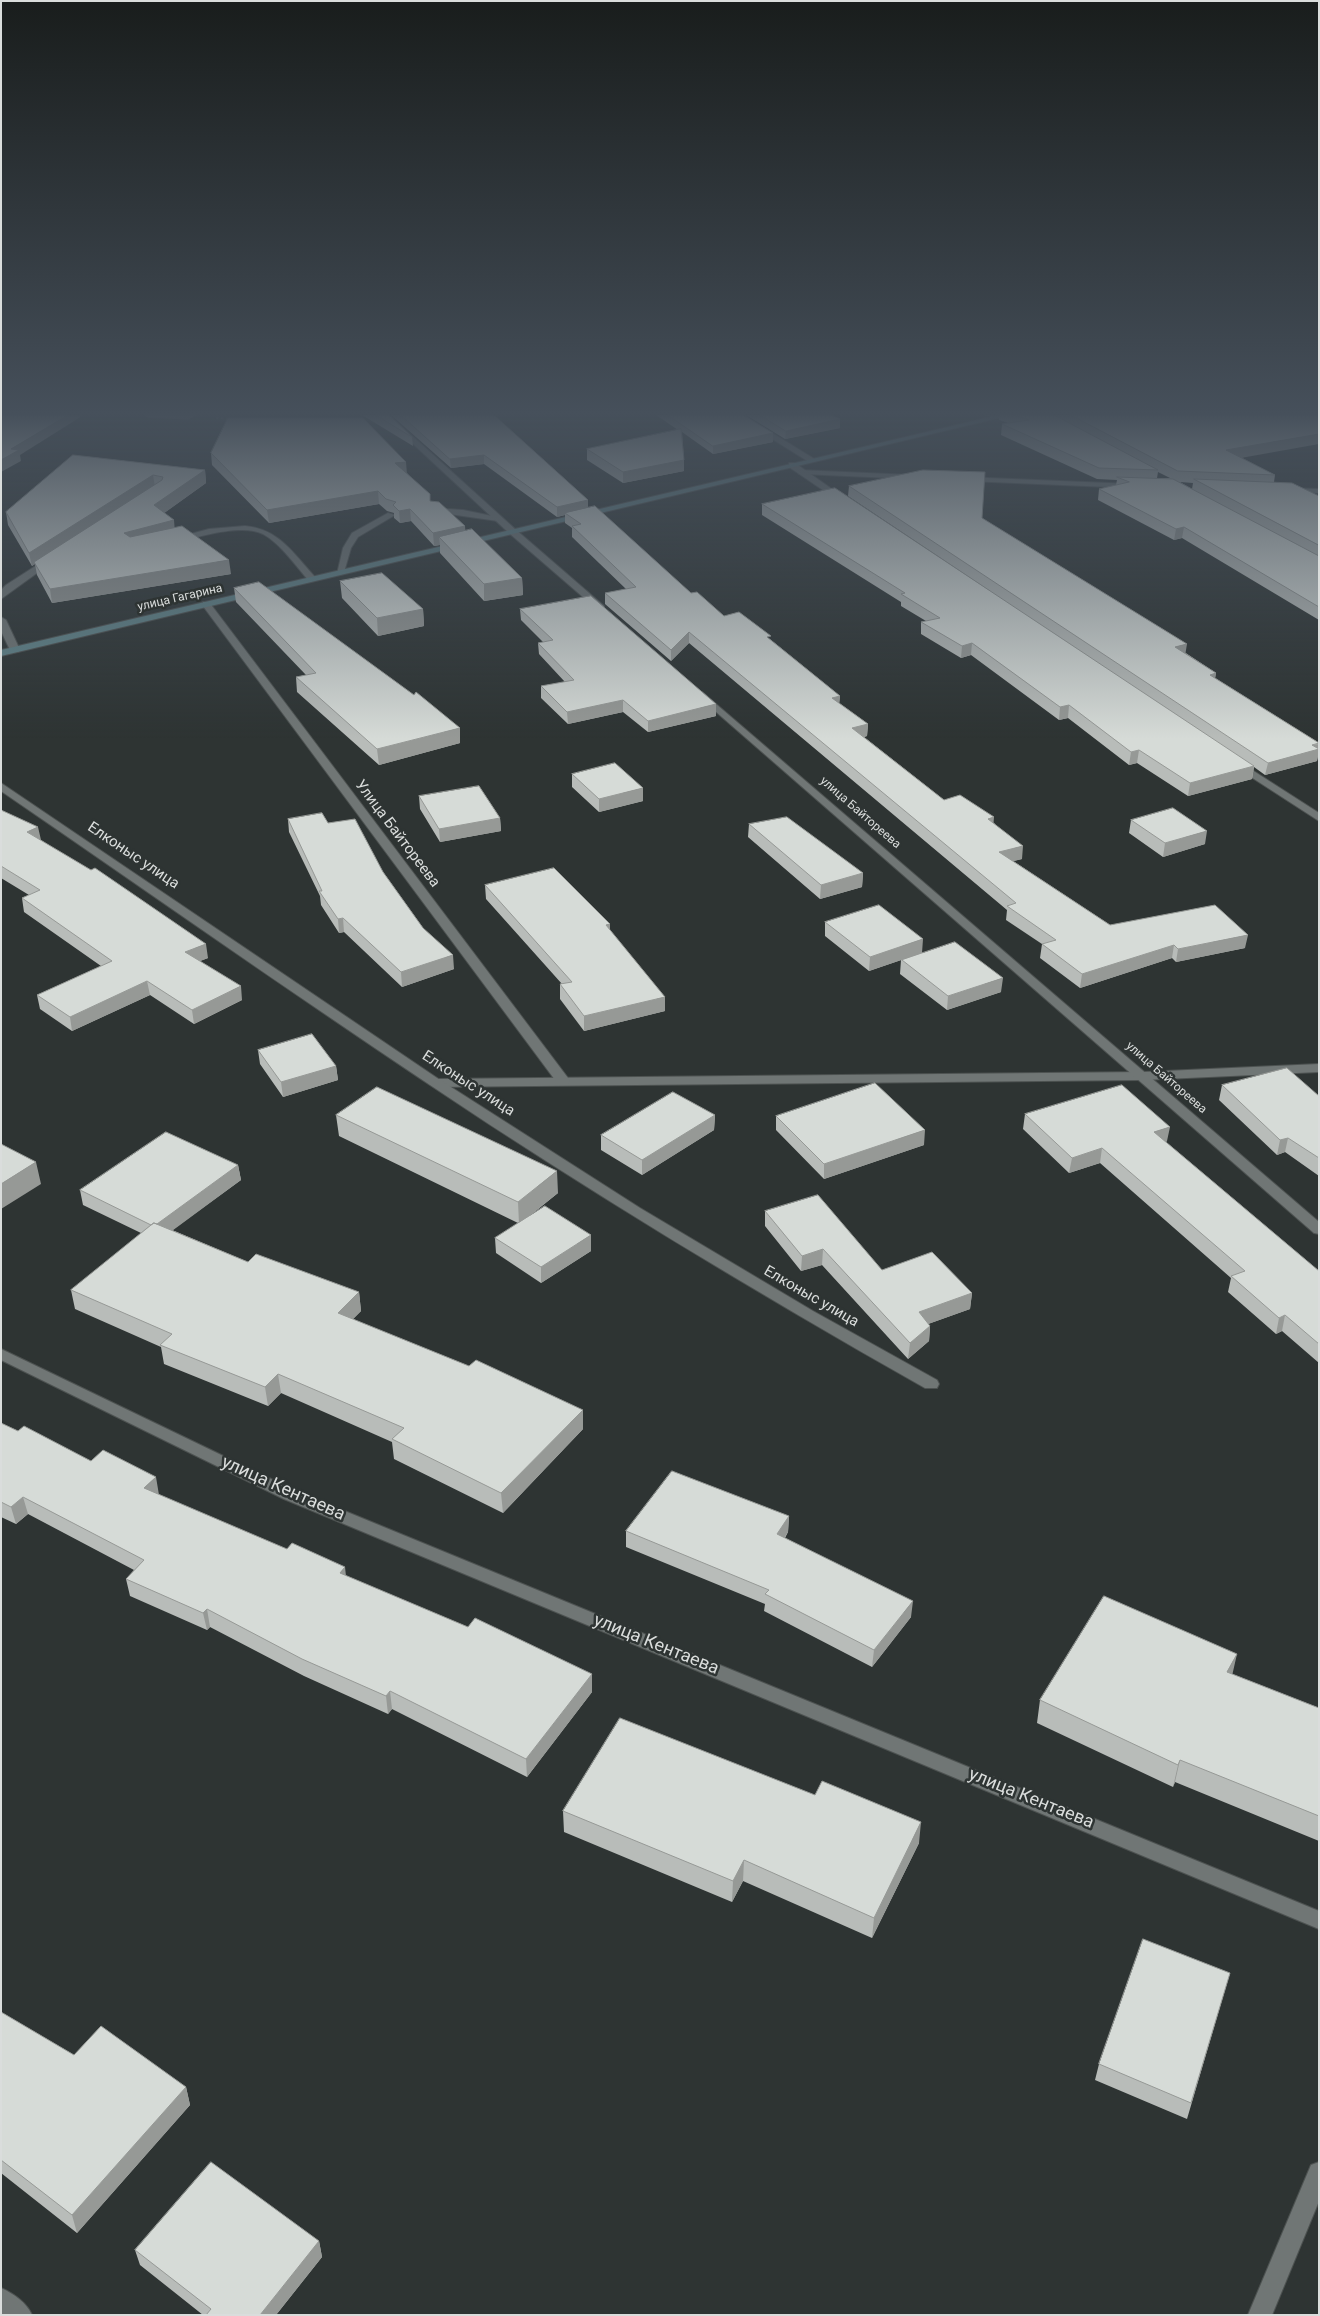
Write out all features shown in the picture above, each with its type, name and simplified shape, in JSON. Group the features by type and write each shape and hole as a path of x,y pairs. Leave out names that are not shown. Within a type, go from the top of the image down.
{"main road":[{"name":"улица Гагарина","path":"1,653 549,523"}],"street":[{"path":"340,572 348,543 356,532 374,523"},
{"path":"503,523 610,616"},
{"path":"168,540 222,530 243,529 266,532 312,579"},
{"path":"1,596 9,588 59,555"},
{"name":"Улица Байтореева","path":"206,604 563,1081"},
{"path":"1,620 15,650"},
{"name":"улица Байтореева","path":"692,687 1319,1230"},
{"path":"1228,757 1319,818"},
{"name":"Елконыс улица","path":"1,786 435,1083 635,1211 808,1314 931,1384"},
{"path":"435,1083 1143,1076 1319,1068"},
{"name":"улица Кентаева","path":"1,1354 290,1495 1319,1920"},
{"path":"1260,2315 1319,2173"},
{"path":"1,2300 20,2315"}],"building":[{"path":"12,523 77,523 29,553"},
{"path":"95,523 162,523 124,533 130,537 182,526 229,560 50,589 34,562"},
{"path":"423,523 462,523 465,526 433,533"},
{"path":"580,523 614,523 691,593 697,592 724,616 739,612 771,636 767,637 840,696 832,698 868,724 852,728 944,800 960,795 994,817 988,819 1023,846 999,852 1110,925 1215,905 1248,935 1178,949 1174,945 1082,974 1042,944 1056,940 1007,906 1016,903 689,632 671,650 605,593 636,587 572,526 581,524"},
{"path":"793,523 888,523 1254,766 1190,783 1139,750 1131,752 1069,705 1060,707 972,643 962,646 921,622 940,618 901,594 905,593"},
{"path":"905,523 990,523 1187,644 1175,647 1216,673 1210,675 1319,743 1312,745 1319,749 1268,763"},
{"path":"1165,523 1257,523 1319,556 1319,607 1184,527 1176,529"},
{"path":"1277,523 1319,523 1319,545"},
{"path":"472,529 522,578 484,584 439,537"},
{"path":"382,573 423,609 377,618 340,581"},
{"path":"259,582 414,695 416,692 460,728 377,749 296,677 316,673 234,588"},
{"path":"591,596 716,704 648,721 623,700 567,712 541,686 574,680 538,643 553,640 520,609"},
{"path":"615,763 643,788 599,799 572,774"},
{"path":"479,786 500,818 439,829 419,796"},
{"path":"1173,808 1207,831 1165,843 1131,820"},
{"path":"1,810 38,827 27,832 91,870 95,868 206,944 185,952 241,986 192,1010 147,981 70,1017 37,995 112,961 22,898 40,890 1,866"},
{"path":"322,813 328,823 355,819 383,872 423,928 453,955 401,972 343,918 338,919 319,891 322,891 288,819"},
{"path":"787,817 863,873 821,885 749,824"},
{"path":"554,868 610,924 606,925 665,997 584,1016 560,984 572,982 485,885"},
{"path":"879,905 923,939 870,957 825,922"},
{"path":"955,942 1003,978 948,996 902,960"},
{"path":"312,1034 336,1066 281,1082 258,1050"},
{"path":"1287,1068 1319,1096 1319,1158 1288,1138 1280,1140 1222,1085"},
{"path":"875,1083 925,1130 824,1164 776,1116"},
{"path":"1122,1085 1170,1127 1154,1132 1319,1271 1319,1344 1285,1315 1279,1318 1231,1276 1245,1271 1102,1148 1072,1158 1025,1114"},
{"path":"377,1087 557,1171 518,1202 336,1115"},
{"path":"673,1092 715,1115 642,1160 601,1135"},
{"path":"166,1132 238,1165 157,1224 151,1225 80,1190"},
{"path":"1,1144 36,1162 1,1184"},
{"path":"818,1195 882,1270 932,1252 972,1293 919,1312 930,1326 910,1343 823,1249 802,1256 765,1211"},
{"path":"545,1206 591,1235 541,1267 495,1238"},
{"path":"154,1223 248,1262 256,1254 359,1292 338,1313 469,1366 476,1360 583,1410 501,1493 392,1439 404,1428 278,1374 265,1387 160,1345 172,1334 71,1290"},
{"path":"1,1423 18,1431 24,1426 91,1461 103,1450 156,1477 144,1488 287,1549 292,1543 345,1567 340,1573 468,1627 475,1618 592,1674 526,1759 390,1691 386,1696 302,1659 207,1609 203,1613 126,1579 144,1560 23,1497 11,1507 1,1502"},
{"path":"672,1471 789,1516 777,1534 913,1601 874,1650 765,1594 769,1590 626,1531"},
{"path":"1104,1596 1237,1654 1227,1672 1319,1708 1319,1816 1180,1760 1178,1765 1040,1700"},
{"path":"620,1718 815,1795 822,1781 921,1822 874,1918 744,1860 733,1881 563,1811"},
{"path":"1143,1939 1230,1973 1191,2103 1099,2064"},
{"path":"1,2012 74,2055 101,2026 186,2087 72,2215 1,2160"},
{"path":"211,2162 319,2241 260,2315 206,2315 211,2309 135,2250"}]}
